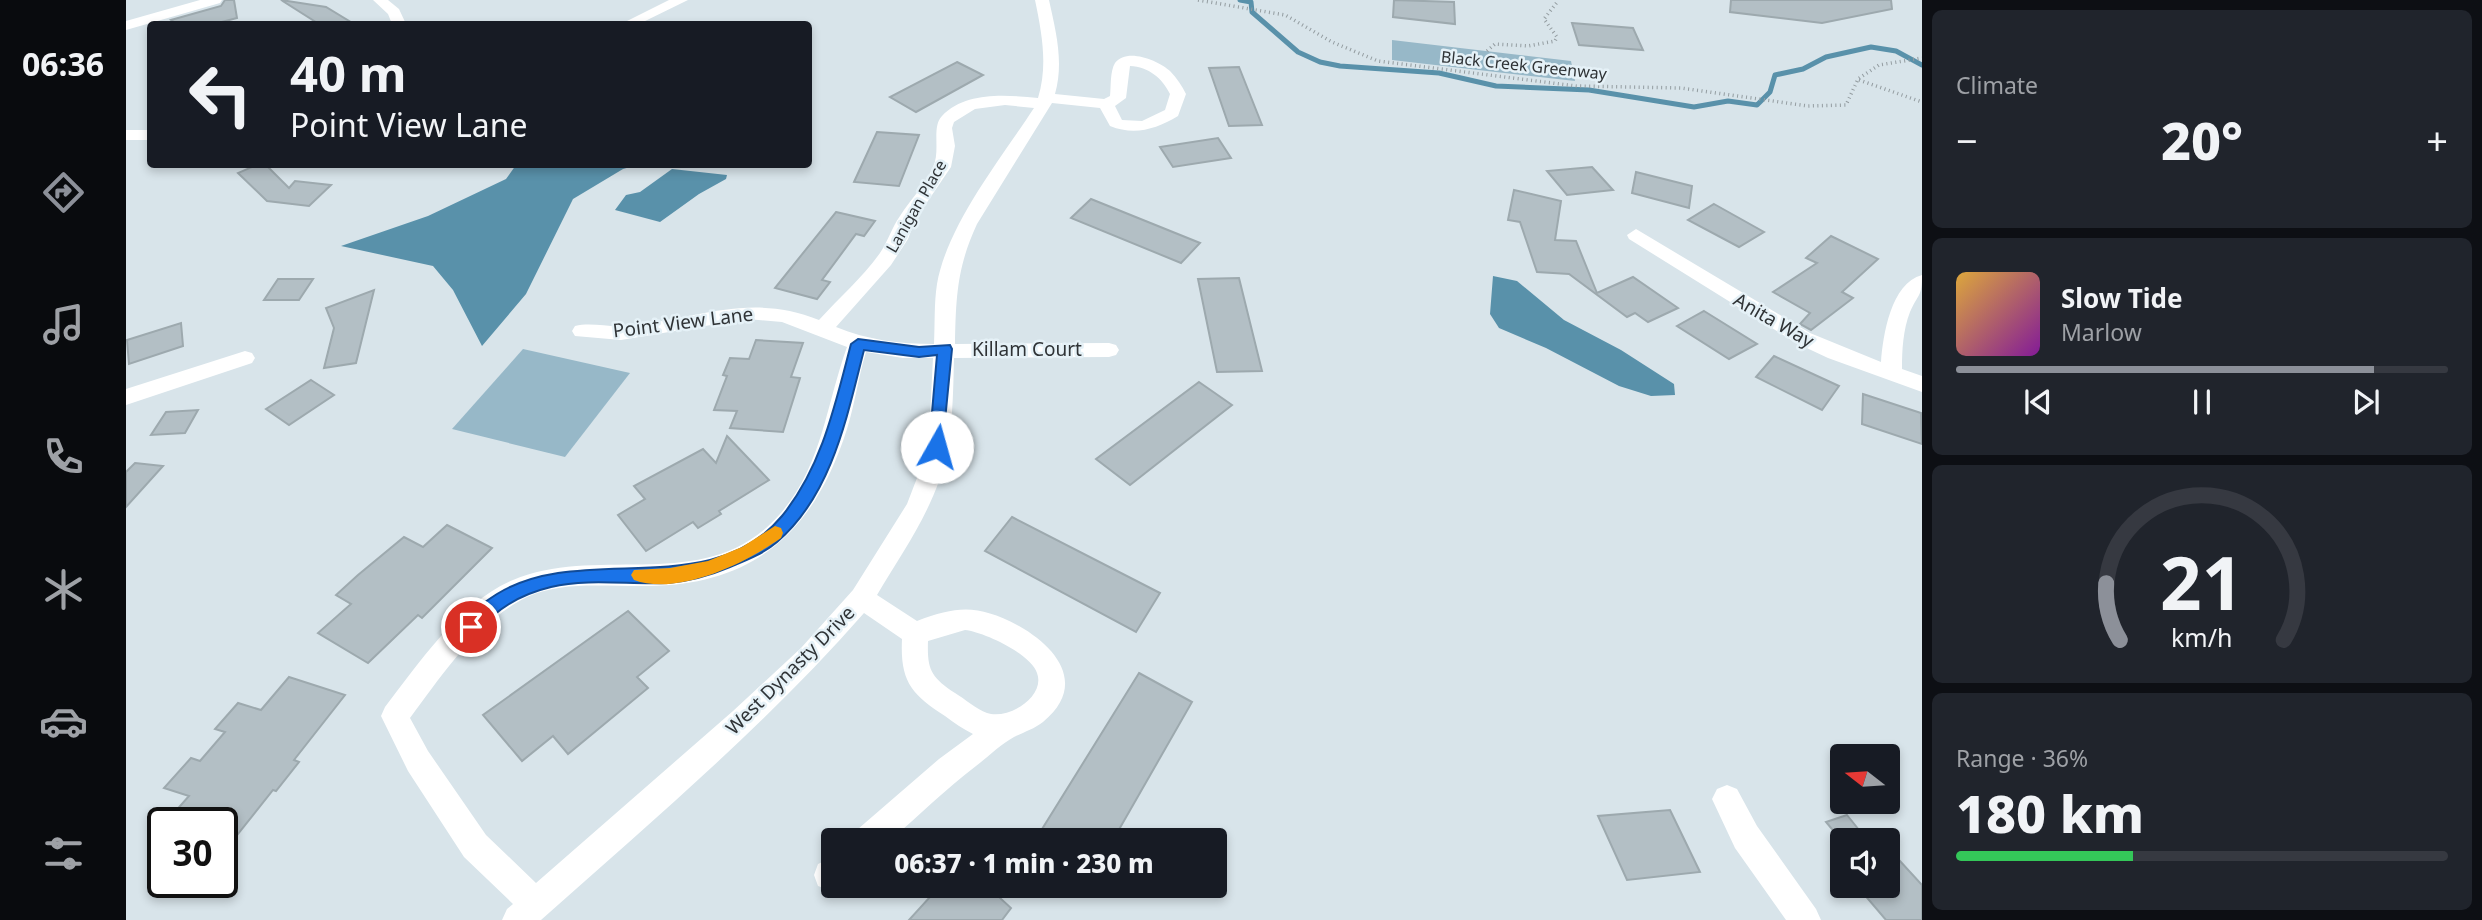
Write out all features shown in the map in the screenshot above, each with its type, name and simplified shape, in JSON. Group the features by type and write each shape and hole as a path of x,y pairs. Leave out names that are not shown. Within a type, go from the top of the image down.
{"street":[{"path":"128,22 215,0"},
{"path":"380,0 394,12 398,21"},
{"path":"635,21 681,0"},
{"name":"West Dynasty Drive","path":"526,912 743,720 810,656 862,598 911,517 929,478 941,416 947,283 958,245 968,224 1045,101 1051,83 1054,57 1042,0"},
{"path":"1045,101 1106,104 1118,98 1121,66 1126,61 1143,61 1159,69 1174,85 1178,94 1172,113 1154,124 1134,127 1116,122 1106,104"},
{"name":"Lanigan Place","path":"822,329 884,261 899,239 906,220 942,167 947,146 944,128 947,120 973,103 994,99 1045,101"},
{"name":"Anita Way","path":"1636,234 1791,331 1835,353 1922,384"},
{"path":"1891,373 1892,341 1897,318 1914,288 1922,281"},
{"name":"Point View Lane","path":"582,331 621,333 747,312 782,315 858,344 919,352 945,349"},
{"path":"526,912 445,805 395,716 424,678 487,610 520,589 554,579 592,575 670,575 709,568 748,552 770,538 787,521 817,474 835,432 858,344"},
{"name":"Killam Court","path":"945,349 1109,350"},
{"path":"126,397 244,358"},
{"path":"862,598 915,634"},
{"path":"883,828 949,769 1005,727 1021,721 1041,704 1051,690 1051,670 1042,657 1021,641 986,621 967,619 945,622 915,634"},
{"path":"915,634 914,665 923,687 972,719 991,727 1005,727"},
{"path":"1727,799 1746,837 1805,920"}],"path":[{"name":"Black Creek Greenway","path":"1198,0 1285,15 1332,42 1378,61 1576,86 1681,88 1808,106 1846,105 1858,79 1879,65 1922,58"},
{"path":"1487,51 1495,44 1528,46 1555,41 1557,37 1544,19 1558,1"},
{"path":"1858,79 1922,102"}],"shaded area":[{"path":"1392,40 1571,61 1575,81 1392,60"},
{"path":"514,168 626,168 573,199 526,294 482,346 453,290 433,266 341,246 428,216 506,179"},
{"path":"672,169 727,175 726,179 699,194 660,222 615,210 626,195 640,192"},
{"path":"1493,276 1517,281 1564,320 1621,350 1674,384 1675,395 1651,396 1619,386 1546,348 1499,328 1490,314"},
{"path":"523,349 630,373 565,457 452,429"}],"building":[{"path":"225,0 234,0 237,18 226,21 171,20 221,6"},
{"path":"281,0 326,7 349,21 314,21"},
{"path":"1394,0 1454,2 1455,24 1393,17"},
{"path":"1731,0 1891,0 1892,9 1822,23 1730,12"},
{"path":"1572,23 1633,28 1643,50 1579,45"},
{"path":"957,62 983,75 916,112 890,97"},
{"path":"1239,67 1262,125 1229,126 1209,68"},
{"path":"877,132 919,135 899,186 854,182"},
{"path":"1218,138 1231,158 1173,167 1160,147"},
{"path":"1592,167 1613,190 1567,195 1547,171"},
{"path":"250,168 269,168 289,188 295,181 331,185 309,206 267,201 238,173"},
{"path":"1636,172 1692,186 1689,208 1632,193"},
{"path":"1514,190 1561,201 1555,240 1576,241 1597,293 1633,277 1678,308 1648,322 1635,313 1627,317 1569,274 1537,272 1520,222 1508,220"},
{"path":"1091,199 1200,243 1181,263 1071,218"},
{"path":"1714,204 1764,232 1739,247 1688,220"},
{"path":"836,212 875,221 864,236 856,234 822,280 830,282 817,299 775,288"},
{"path":"1831,236 1878,259 1842,292 1853,298 1811,330 1800,324 1810,313 1773,292 1817,263 1806,258"},
{"path":"1239,278 1262,371 1217,372 1198,279"},
{"path":"278,279 313,279 299,300 264,300"},
{"path":"374,290 356,363 324,368 334,328 326,308"},
{"path":"1704,311 1757,344 1729,359 1677,326"},
{"path":"181,323 183,346 129,364 127,340"},
{"path":"756,340 803,343 791,377 800,378 783,432 730,428 737,411 714,410 727,376 723,375 730,358 749,359"},
{"path":"1774,356 1839,386 1822,410 1756,377"},
{"path":"311,380 334,395 289,425 266,409"},
{"path":"1199,382 1232,405 1130,485 1096,459"},
{"path":"1863,394 1921,413 1922,444 1862,424"},
{"path":"198,410 185,433 151,435 166,412"},
{"path":"727,436 769,480 719,511 721,514 698,528 693,522 646,551 618,515 645,499 634,486 703,449 716,463"},
{"path":"135,463 163,466 126,507 126,472"},
{"path":"1012,517 1160,593 1136,632 985,551"},
{"path":"447,525 492,548 422,618 418,615 368,663 318,633 351,604 336,595 358,575 404,537 423,547"},
{"path":"628,611 669,651 637,677 648,688 568,754 553,736 522,761 483,715"},
{"path":"1139,673 1192,702 1120,828 1043,828"},
{"path":"289,677 345,695 294,760 299,762 238,834 238,807 179,807 189,796 164,788 191,758 200,761 225,732 215,729 238,703 261,710"},
{"path":"1670,810 1700,872 1627,880 1598,816"},
{"path":"1847,815 1857,828 1831,828 1826,822"},
{"path":"1900,861 1922,885 1922,920 1886,920 1867,898 1900,898"},
{"path":"929,898 1000,898 1011,908 1002,920 909,920"}],"waterway":[{"path":"1240,0 1251,2 1252,12 1298,52 1320,62 1340,66 1439,73 1496,86 1589,90 1694,107 1728,101 1757,105 1770,92 1775,75 1803,69 1826,57 1871,47 1896,51 1922,65"}],"slow traffic":[{"path":"640,575 670,575 709,568 748,552 775,533"}],"route":[{"path":"471,627 487,610 520,589 554,579 592,575 670,575 709,568 748,552 770,538 787,521 812,484 835,432 851,362 858,344 919,352 945,349 937,447"}]}
